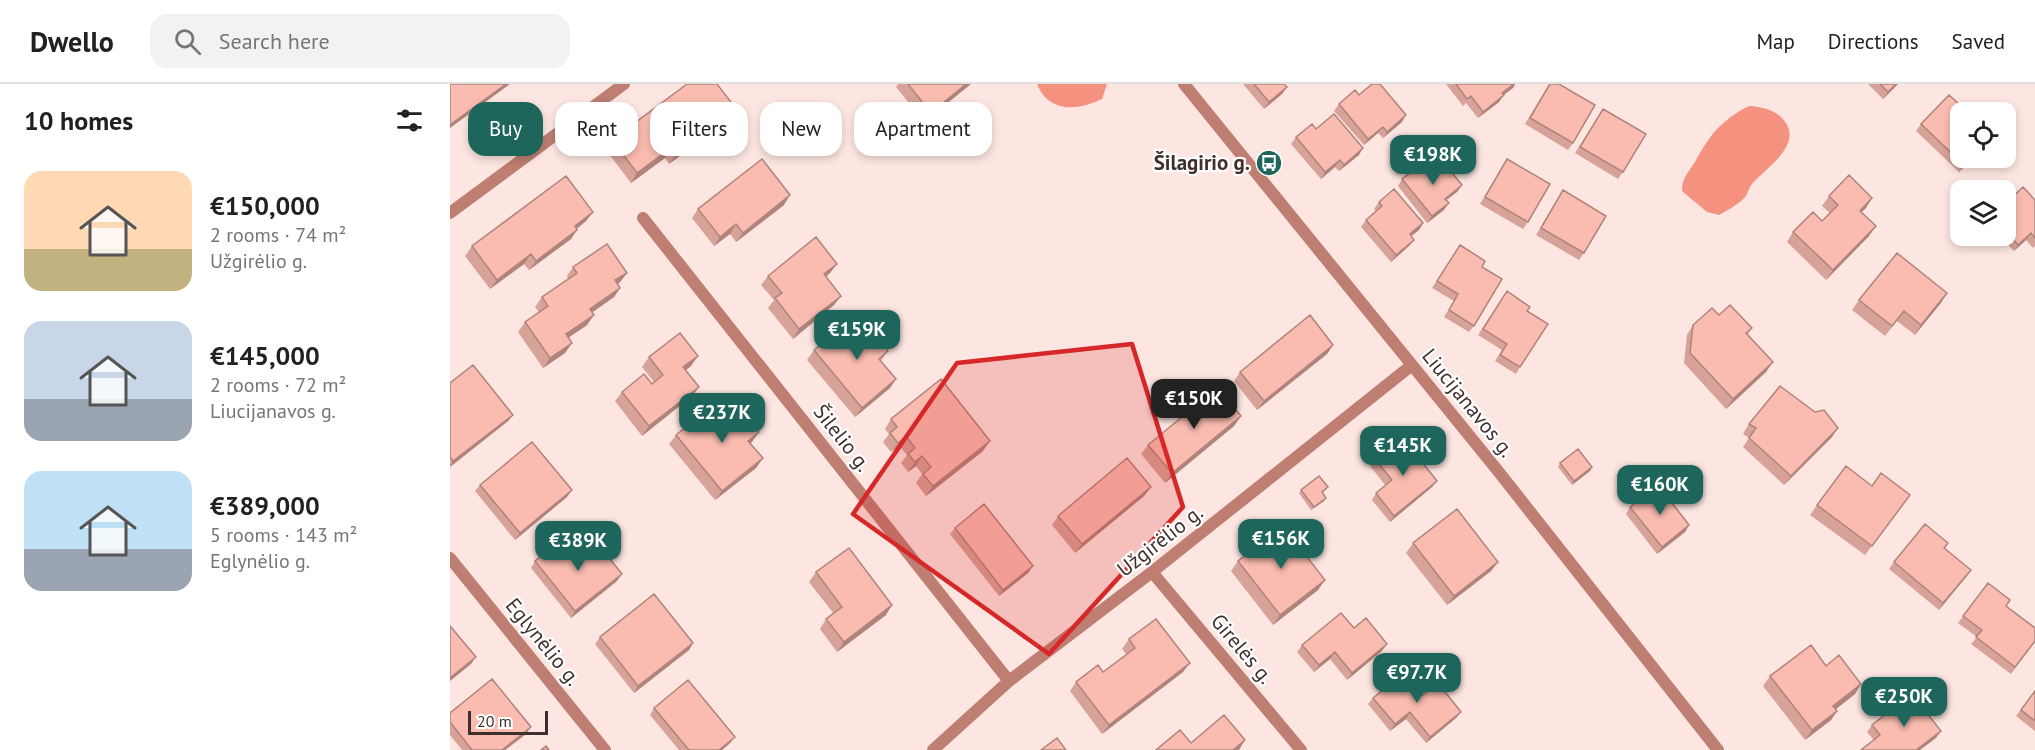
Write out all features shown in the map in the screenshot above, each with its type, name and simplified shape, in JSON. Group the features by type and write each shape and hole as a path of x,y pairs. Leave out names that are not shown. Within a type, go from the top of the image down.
{"street":[{"path":"450,213 624,84"},
{"name":"Liucijanavos g.","path":"1184,84 1412,365 1718,750"},
{"name":"Šilelio g.","path":"643,218 1009,681"},
{"name":"Užgirėlio g.","path":"933,750 1009,681 1152,572 1412,365"},
{"name":"Eglynėlio g.","path":"450,558 605,750"},
{"name":"Girelės g.","path":"1152,572 1301,750"}],"highlighted area":[{"path":"1132,344 1183,507 1049,654 853,514 957,363"}],"shaded area":[{"path":"1037,84 1107,84 1102,99 1083,106 1065,107 1049,100"},
{"path":"1749,106 1765,108 1779,115 1786,123 1789,140 1780,156 1752,184 1740,202 1719,215 1707,212 1682,191 1684,179 1706,144 1723,123"}],"building":[{"path":"450,84 506,84 481,102 468,102 468,112 450,125"},
{"path":"687,84 717,84 731,102 663,102"},
{"path":"908,84 966,84 944,102 922,102"},
{"path":"1254,84 1284,84 1287,87 1269,102"},
{"path":"1372,84 1380,84 1406,115 1387,132 1383,127 1368,139 1339,104 1355,90 1359,95"},
{"path":"1456,84 1514,84 1483,112 1471,96 1467,99"},
{"path":"1550,84 1559,84 1595,105 1573,143 1530,118"},
{"path":"1880,84 1896,84 1888,92"},
{"path":"1949,95 1957,102 1950,102 1950,152 1921,124"},
{"path":"1603,109 1646,134 1623,172 1580,147"},
{"path":"650,112 650,156 660,156 637,173 624,156 638,156 638,121"},
{"path":"1334,114 1363,148 1344,165 1340,160 1325,172 1296,137 1312,124 1316,129"},
{"path":"1440,158 1462,185 1445,199 1449,203 1432,216 1402,179 1418,167 1422,172"},
{"path":"762,159 790,195 743,233 736,224 720,237 698,209"},
{"path":"1507,159 1550,184 1528,222 1485,197"},
{"path":"1849,175 1872,198 1860,211 1876,226 1833,270 1793,232 1813,212 1822,221 1838,205 1829,196"},
{"path":"566,176 593,212 575,226 577,230 536,261 531,254 497,280 472,246"},
{"path":"2023,187 2035,200 2035,238 2031,233 2018,245 2016,243 2016,194"},
{"path":"1394,189 1423,223 1410,234 1414,240 1396,255 1366,220 1382,206 1379,202"},
{"path":"1563,190 1606,216 1584,253 1541,228"},
{"path":"816,237 837,264 824,274 841,296 799,329 775,298 782,293 768,276"},
{"path":"607,244 627,273 615,280 620,288 590,309 594,315 566,334 572,343 550,358 525,322 548,306 542,297 577,273 573,267"},
{"path":"1460,245 1485,261 1482,267 1502,279 1474,326 1449,310 1458,294 1437,281"},
{"path":"1897,253 1947,293 1921,325 1904,311 1892,326 1859,300"},
{"path":"1507,291 1530,307 1527,311 1548,324 1520,367 1500,355 1507,344 1483,329"},
{"path":"1730,305 1752,328 1746,333 1773,362 1733,399 1690,353 1693,325 1712,308 1719,315"},
{"path":"857,314 888,351 879,359 896,379 862,408 814,350"},
{"path":"1310,315 1333,345 1264,401 1240,372"},
{"path":"680,333 698,356 683,367 699,387 649,426 622,392 644,374 652,384 663,375 649,357"},
{"path":"473,365 513,415 453,461 450,457 450,383"},
{"path":"941,379 990,441 933,486 923,474 931,467 922,456 915,462 908,454 915,448 906,436 898,443 890,433 897,427 891,419"},
{"path":"1780,386 1815,412 1824,410 1838,428 1791,476 1749,438 1756,428 1749,424"},
{"path":"1217,388 1241,416 1172,473 1148,445"},
{"path":"716,402 729,418 740,409 759,432 748,441 763,458 722,491 676,435"},
{"path":"1402,437 1437,481 1394,516 1376,493 1392,480 1375,459"},
{"path":"532,442 572,490 520,533 480,485"},
{"path":"1578,449 1592,467 1574,481 1560,463"},
{"path":"1127,458 1151,487 1082,544 1058,516"},
{"path":"1846,466 1872,486 1881,473 1910,495 1872,546 1817,505"},
{"path":"1319,476 1328,487 1322,492 1326,498 1314,507 1301,490"},
{"path":"1658,485 1689,525 1662,547 1630,507"},
{"path":"984,504 1033,566 1003,590 955,528"},
{"path":"1457,509 1498,562 1454,596 1413,543"},
{"path":"1925,524 1948,543 1944,548 1971,570 1943,603 1894,562"},
{"path":"1283,526 1325,580 1280,615 1238,561"},
{"path":"569,535 588,559 601,548 622,574 575,611 535,561"},
{"path":"849,548 892,605 844,642 826,619 842,607 816,572"},
{"path":"1988,583 2010,600 2006,606 2035,628 2035,641 2015,667 1976,637 1982,630 1963,616"},
{"path":"654,594 693,643 638,686 600,637"},
{"path":"1341,613 1354,628 1366,618 1387,644 1352,673 1335,652 1319,665 1302,645"},
{"path":"1156,619 1190,663 1109,725 1076,682 1098,665 1103,672 1135,648 1129,639"},
{"path":"450,626 476,657 450,678"},
{"path":"1811,645 1826,666 1839,655 1861,684 1833,706 1837,711 1812,730 1770,676"},
{"path":"1405,672 1423,695 1438,683 1461,712 1430,737 1410,712 1395,724 1373,698"},
{"path":"492,679 531,727 502,750 472,750 450,722 450,713"},
{"path":"688,680 735,737 719,750 689,750 654,708"},
{"path":"2035,691 2035,721 2021,710"},
{"path":"1912,694 1941,731 1916,750 1861,750 1880,735 1872,725"},
{"path":"1224,715 1245,740 1233,750 1156,750 1180,730 1191,743"},
{"path":"1057,738 1066,750 1041,750"}],"place":[{"name":"Šilagirio g.","path":"1269,163"}]}
